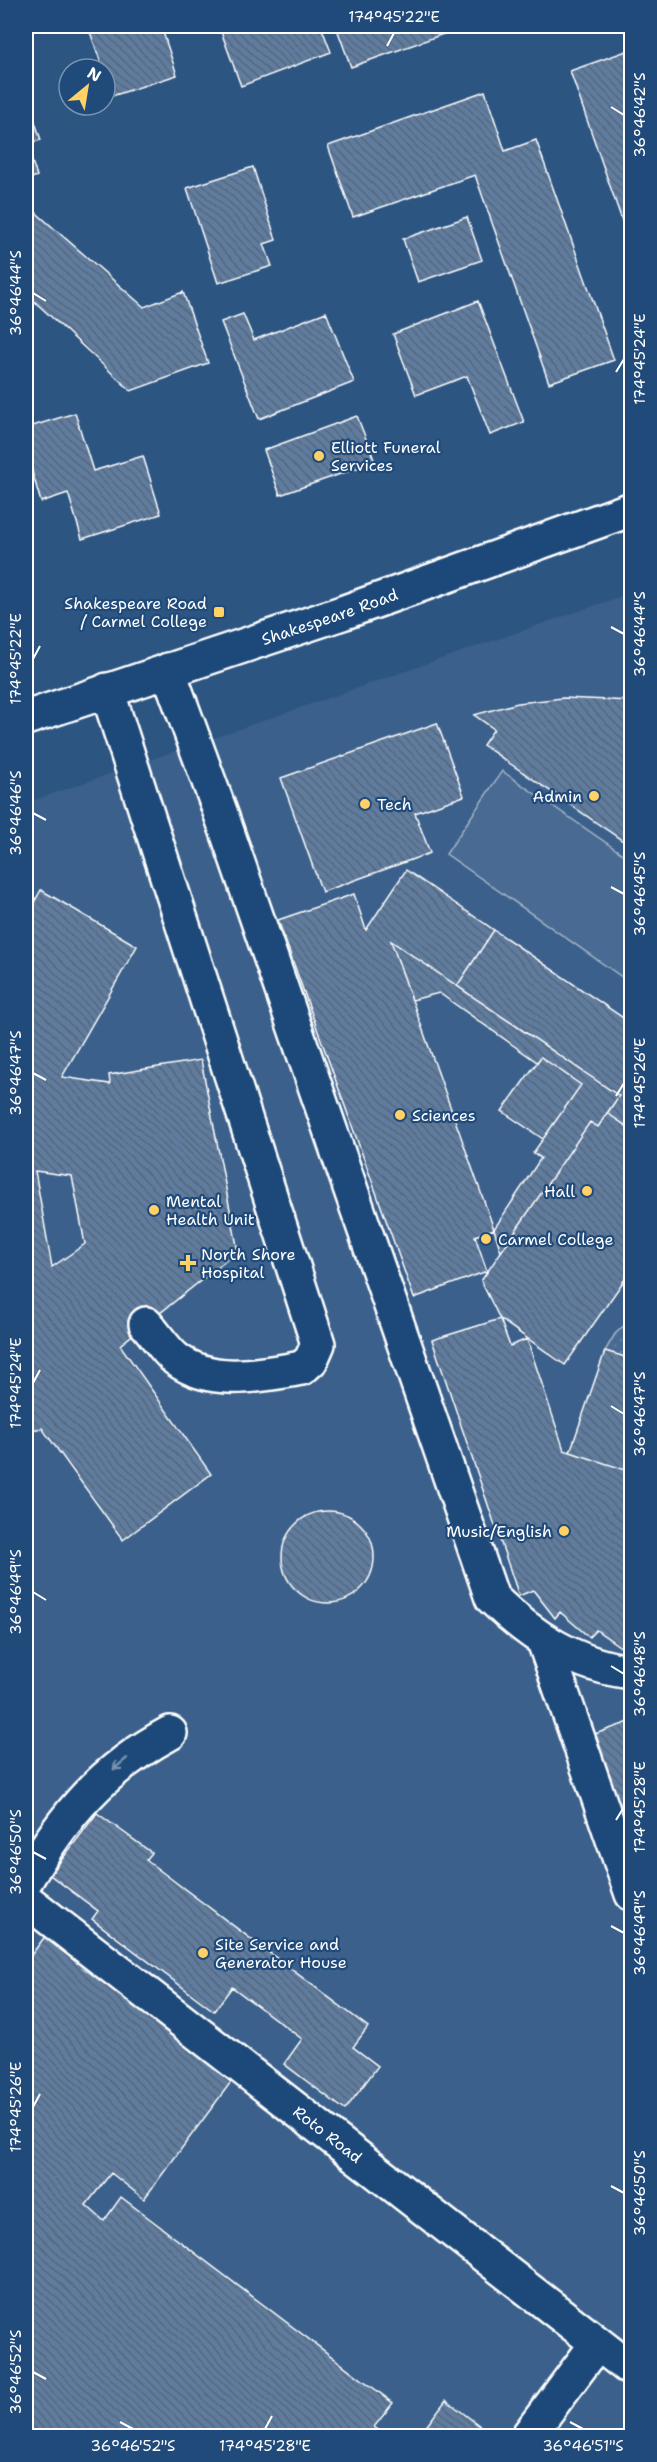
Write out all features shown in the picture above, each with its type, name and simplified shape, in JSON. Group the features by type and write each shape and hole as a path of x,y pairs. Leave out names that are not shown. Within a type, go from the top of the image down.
{"main road":[{"name":"Shakespeare Road","path":"26,718 342,613 632,509"},
{"path":"168,670 222,817 492,1598 517,1622 574,1658 632,1672"},
{"path":"107,690 318,1344 311,1360 302,1368 228,1377 197,1370 176,1359 146,1324"},
{"path":"544,1641 632,1894"},
{"path":"26,1880 51,1837 91,1789 135,1752 170,1733"},
{"name":"Roto Road","path":"26,1900 632,2370"},
{"path":"528,2436 597,2344"}],"shaded area":[{"name":"North Shore Hospital","path":"631,593 631,2436 26,2436 26,803"},
{"path":"502,771 631,860 632,978 629,982 446,854"},
{"path":"631,1319 631,1359 605,1351 615,1334"}],"building":[{"path":"88,26 161,26 177,75 117,94 117,57 99,57"},
{"path":"219,26 321,26 331,52 241,86"},
{"path":"336,26 463,26 463,27 351,67"},
{"path":"632,49 632,249 570,71"},
{"path":"485,91 505,151 536,140 614,360 549,383 475,175 353,217 328,146"},
{"path":"26,95 41,140 26,144"},
{"path":"26,144 37,176 26,180"},
{"path":"253,167 276,240 264,244 272,266 218,283 187,188"},
{"path":"33,210 144,307 183,292 208,363 131,391 33,300 26,307 26,217"},
{"path":"467,217 482,260 418,282 403,239"},
{"path":"478,301 524,422 490,435 467,376 416,395 393,334"},
{"path":"326,312 354,382 259,419 221,322 243,314 254,340"},
{"path":"75,413 93,471 143,456 161,514 82,539 68,493 41,502 26,451 26,428"},
{"name":"Elliott Funeral Services","path":"357,416 375,462 280,495 264,450"},
{"name":"Admin","path":"563,698 632,701 632,847 483,745 494,729 474,715 518,703"},
{"name":"Tech","path":"437,723 464,796 415,813 430,853 322,892 281,778"},
{"name":"Sciences","path":"406,870 494,930 457,986 391,941 494,1229 475,1236 487,1271 414,1298 278,920 354,894 366,930"},
{"name":"Mental Health Unit","path":"41,890 137,946 62,1077 110,1084 109,1075 201,1060 238,1251 120,1345 211,1474 123,1540 42,1428 26,1431 26,917","holes":["35,1171 72,1176 85,1244 52,1267"]},
{"path":"26,893 36,899 26,917"},
{"path":"494,930 632,1024 632,1130 607,1113 619,1096 457,986"},
{"path":"391,941 619,1096 598,1127 590,1122 501,1252 494,1229 541,1158 533,1153 581,1085 541,1057 537,1062 439,993 412,1000"},
{"path":"541,1057 581,1085 543,1139 502,1111"},
{"name":"Hall","path":"607,1113 632,1130 632,1269 565,1365 500,1319 481,1281 590,1122 598,1127"},
{"name":"Music/English","path":"500,1319 510,1346 527,1339 564,1450 632,1472 632,1642 625,1650 596,1630 589,1637 560,1612 555,1618 533,1590 519,1596 432,1340"},
{"path":"605,1351 632,1359 632,1472 570,1452"},
{"path":"328,1511 345,1515 360,1525 370,1540 374,1557 370,1574 360,1589 345,1599 328,1603 311,1599 296,1589 286,1574 282,1557 286,1540 296,1525 311,1515"},
{"path":"632,1721 632,1850 592,1735"},
{"name":"Site Service and Generator House","path":"97,1813 152,1853 146,1860 368,2027 353,2047 378,2066 345,2110 284,2064 302,2039 232,1987 214,2011 92,1919 98,1911 50,1875"},
{"path":"46,1935 234,2078 144,2199 111,2173 86,2205 104,2221 121,2197 393,2403 374,2427 387,2436 26,2436 26,1962"},
{"path":"446,2400 493,2436 419,2436"}],"place":[{"name":"Elliott Funeral Services","path":"319,456"},
{"name":"Shakespeare Road / Carmel College","path":"219,612"},
{"name":"Admin","path":"594,796"},
{"name":"Tech","path":"365,804"},
{"name":"Sciences","path":"400,1115"},
{"name":"Hall","path":"587,1191"},
{"name":"Mental Health Unit","path":"154,1210"},
{"name":"Carmel College","path":"486,1239"},
{"name":"North Shore Hospital","path":"188,1263"},
{"name":"Music/English","path":"564,1531"},
{"name":"Site Service and Generator House","path":"203,1953"}]}
